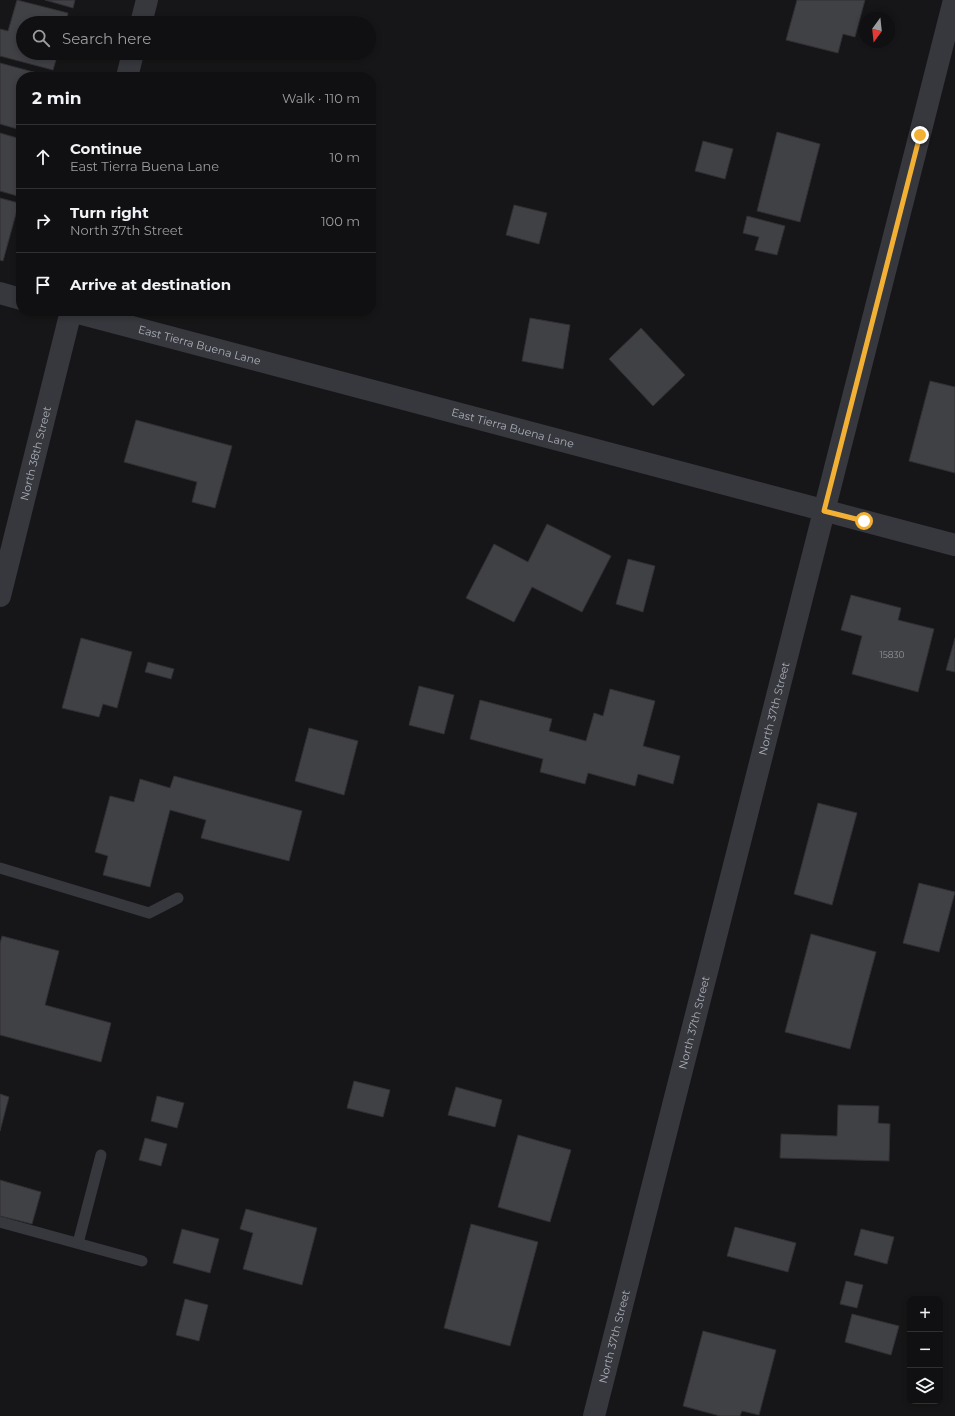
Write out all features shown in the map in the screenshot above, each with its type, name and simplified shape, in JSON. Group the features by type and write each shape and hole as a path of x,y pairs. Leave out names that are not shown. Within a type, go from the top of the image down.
{"street":[{"path":"143,16 147,0"},
{"name":"North 37th Street","path":"594,1416 954,0"},
{"path":"128,72 131,60"},
{"path":"0,293 16,298"},
{"name":"North 38th Street","path":"0,596 70,316"},
{"name":"East Tierra Buena Lane","path":"90,316 955,545"}],"lane":[{"path":"0,868 149,913 178,898"},
{"path":"78,1243 102,1155"},
{"path":"0,1222 142,1261"}],"building":[{"path":"17,0 68,13 67,16 16,16 16,60 56,60 53,70 0,56 0,29 8,31"},
{"path":"45,0 75,0 73,8"},
{"path":"797,0 865,0 862,12 859,12 859,22 855,37 843,34 838,53 786,40"},
{"path":"0,63 33,72 16,72 16,129 0,124"},
{"path":"777,132 820,144 800,222 757,211"},
{"path":"0,133 16,138 16,196 0,191"},
{"path":"703,141 733,149 725,179 695,171"},
{"path":"0,198 16,202 16,214 3,261 0,260"},
{"path":"514,205 547,213 539,244 506,235"},
{"path":"747,216 785,226 777,255 755,250 759,237 743,233"},
{"path":"530,318 570,325 563,369 522,361"},
{"path":"641,328 685,375 653,406 609,359"},
{"path":"930,381 955,387 955,473 909,461"},
{"path":"136,420 232,446 215,508 192,502 197,482 124,462"},
{"path":"547,524 611,556 582,612 532,587 514,622 466,598 494,544 528,562"},
{"path":"628,559 655,566 643,612 616,604"},
{"path":"851,595 901,608 898,620 934,629 918,692 852,674 862,636 841,630"},
{"path":"81,638 132,652 117,708 103,704 99,717 62,708"},
{"path":"955,638 955,672 946,670"},
{"path":"148,662 174,669 171,679 145,672"},
{"path":"419,686 454,695 444,734 409,725"},
{"path":"610,689 655,701 643,746 680,756 673,784 638,774 635,786 588,773 585,784 540,772 543,759 470,739 480,700 552,719 549,731 586,741 594,713 603,716"},
{"path":"309,728 358,741 344,795 295,781"},
{"path":"174,776 302,811 289,861 201,838 206,820 170,810 150,887 103,875 108,856 95,852 110,796 134,802 140,779 170,788"},
{"path":"818,803 857,813 832,905 794,894"},
{"path":"919,883 955,892 939,952 903,943"},
{"path":"811,934 876,952 850,1049 785,1032"},
{"path":"2,936 59,951 45,1005 111,1023 101,1062 0,1035 0,943"},
{"path":"354,1081 390,1090 383,1117 347,1108"},
{"path":"456,1087 502,1100 495,1127 448,1115"},
{"path":"0,1094 9,1097 0,1131"},
{"path":"157,1096 184,1103 177,1128 151,1121"},
{"path":"838,1105 879,1106 878,1123 890,1124 889,1161 780,1158 781,1134 837,1136"},
{"path":"518,1135 571,1150 550,1222 498,1207"},
{"path":"145,1138 167,1144 161,1166 139,1160"},
{"path":"0,1180 41,1192 32,1224 0,1216"},
{"path":"246,1209 317,1228 302,1285 243,1269 253,1233 240,1229"},
{"path":"471,1224 538,1242 510,1346 444,1328"},
{"path":"735,1227 796,1243 788,1272 727,1256"},
{"path":"182,1229 219,1239 210,1273 173,1263"},
{"path":"861,1229 894,1237 887,1264 854,1255"},
{"path":"846,1281 863,1285 857,1308 840,1304"},
{"path":"185,1299 208,1305 199,1341 176,1335"},
{"path":"852,1314 899,1326 891,1355 845,1342"},
{"path":"703,1331 776,1350 759,1415 742,1411 740,1416 720,1416 683,1406"}],"route":[{"path":"864,521 824,511 920,135"}]}
